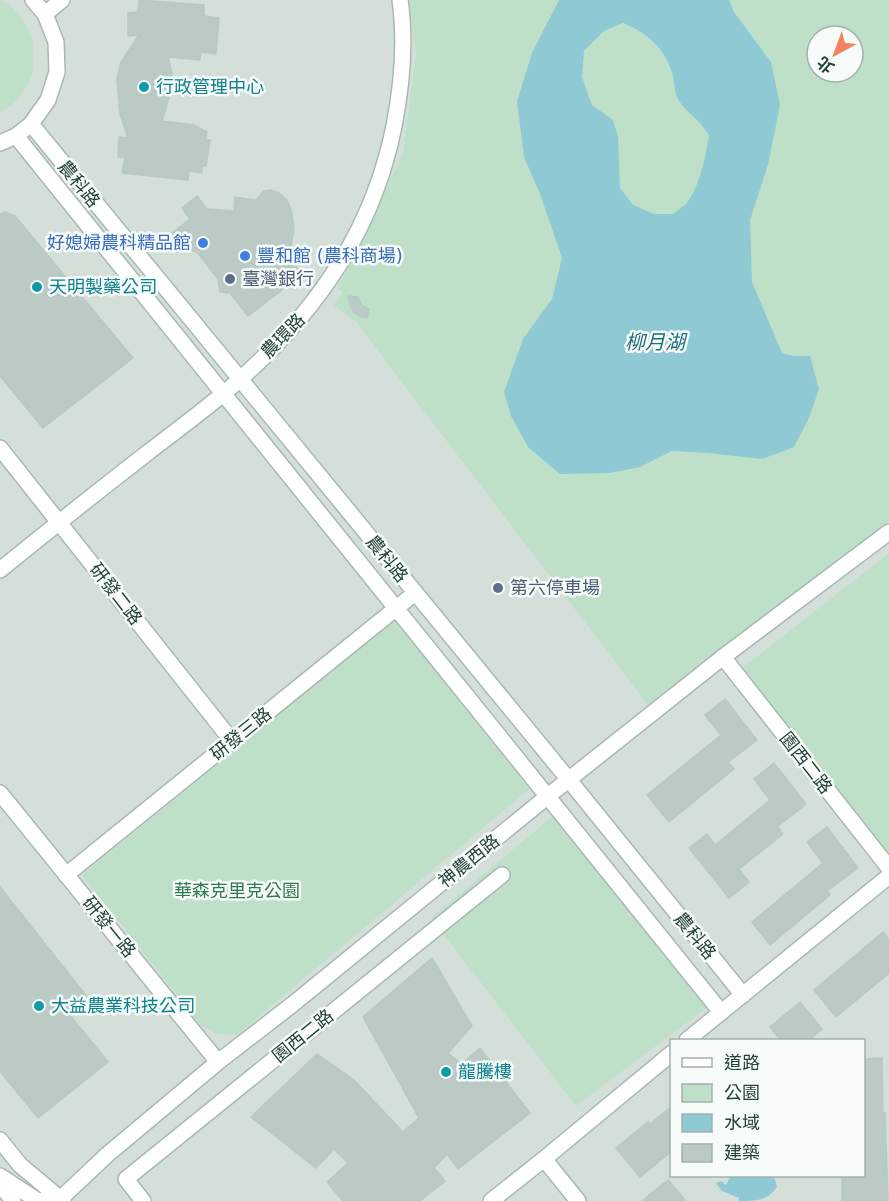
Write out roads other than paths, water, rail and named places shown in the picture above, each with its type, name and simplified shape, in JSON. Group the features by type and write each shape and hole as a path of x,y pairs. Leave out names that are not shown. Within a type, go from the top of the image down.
{"street":[{"path":"0,143 16,136 31,124 48,100 57,72 56,42 45,14 33,0"},
{"path":"45,14 62,0"},
{"name":"農環路","path":"0,570 59,521 224,394 309,310 347,253 364,221 389,153 399,102 403,53 400,0"},
{"name":"農科路","path":"31,124 743,995"},
{"name":"農科路","path":"16,136 721,1012"},
{"name":"研發二路","path":"0,448 232,741"},
{"name":"神農西路","path":"60,1200 108,1154 218,1062 320,983 548,796 723,657 889,532"},
{"name":"研發三路","path":"66,875 415,593"},
{"name":"園西二路","path":"723,657 889,868"},
{"name":"研發一路","path":"0,793 218,1062"},
{"name":"園西二路","path":"143,1201 126,1179 502,875"},
{"path":"689,1039 889,876"},
{"path":"491,1201 670,1055"},
{"path":"0,1140 20,1165 60,1200"},
{"path":"544,1159 578,1201"},
{"path":"0,1176 38,1201 60,1200"},
{"path":"0,1184 13,1201"}],"water":[{"name":"柳月湖","path":"559,0 729,0 734,12 771,62 780,105 768,165 750,220 752,282 782,353 793,356 810,356 819,389 809,418 794,447 762,459 672,451 640,467 609,473 560,474 528,447 511,416 504,392 523,339 552,299 562,258 540,194 524,157 517,101 532,53","holes":["623,23 648,37 661,50 670,66 678,99 709,135 704,162 694,191 685,205 673,214 654,214 633,205 620,188 618,136 613,120 592,105 582,77 584,51 604,31"]},
{"path":"728,1177 774,1177 777,1187 761,1199 739,1201 739,1198 722,1191 716,1183 721,1181 726,1185"}],"place":[{"name":"行政管理中心","path":"144,87"},
{"name":"好媳婦農科精品館","path":"203,243"},
{"name":"豐和館 (農科商場)","path":"245,256"},
{"name":"臺灣銀行","path":"230,279"},
{"name":"天明製藥公司","path":"37,287"},
{"name":"第六停車場","path":"498,588"},
{"name":"大益農業科技公司","path":"39,1006"},
{"name":"龍騰樓","path":"446,1072"}],"park label":[{"name":"華森克里克公園","path":"237,891"}]}
